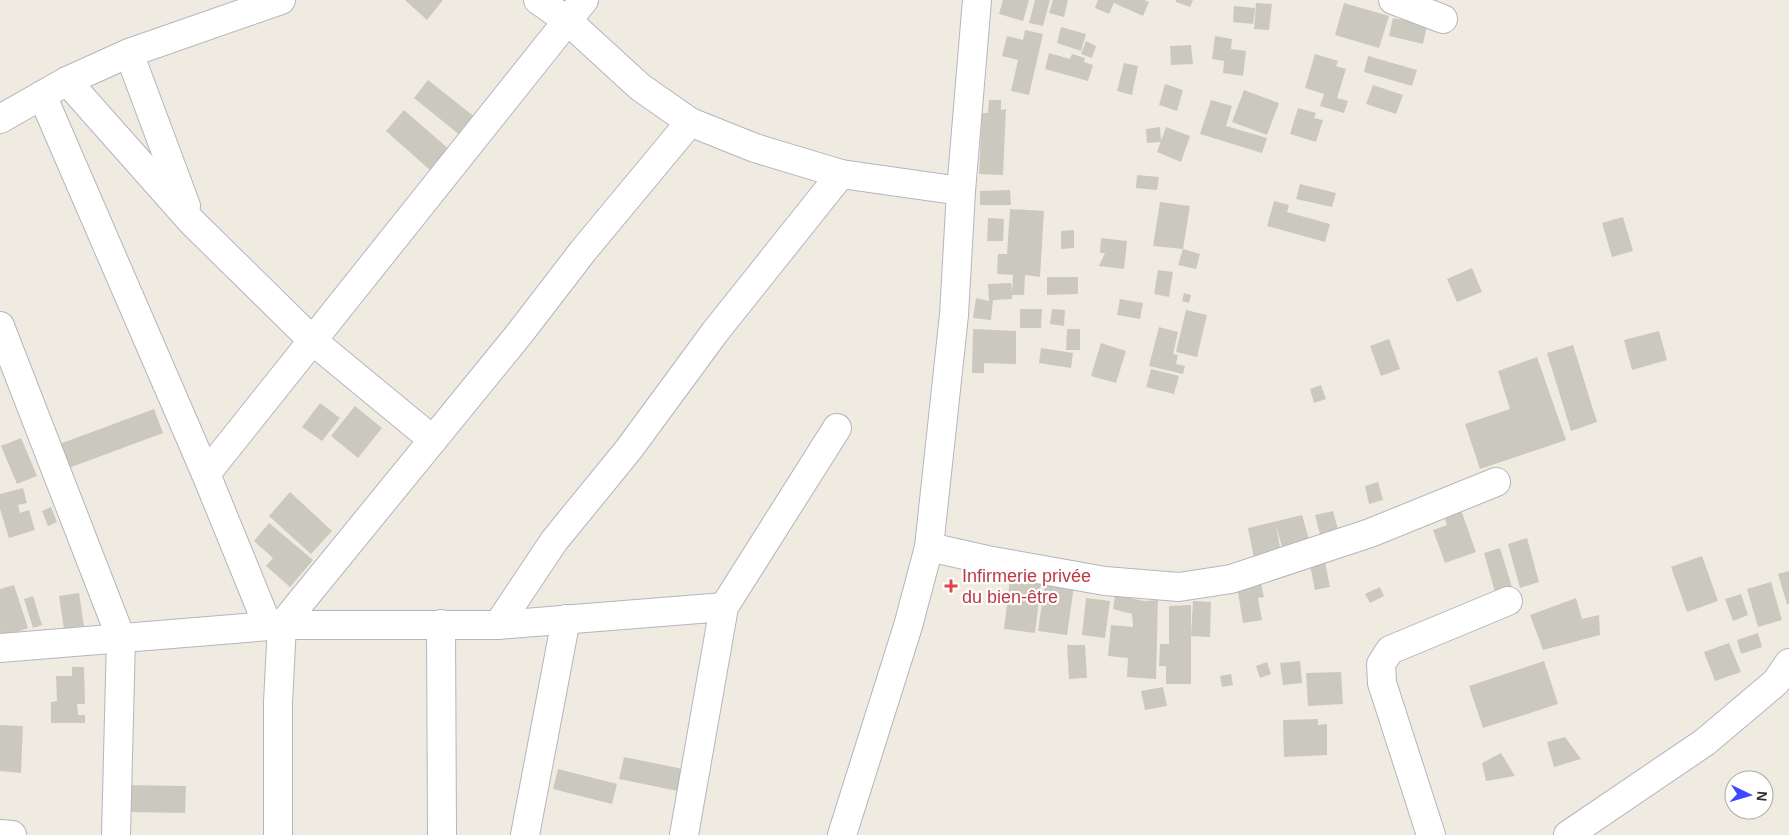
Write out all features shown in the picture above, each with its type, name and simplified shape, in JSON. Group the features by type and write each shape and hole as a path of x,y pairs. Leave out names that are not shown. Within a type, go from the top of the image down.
{"street":[{"path":"0,119 67,81 129,53 281,0"},
{"path":"538,0 568,21 640,88 690,122 755,148 841,174 961,191"},
{"path":"206,474 584,0"},
{"path":"842,835 908,626 929,547 954,315 961,191 977,0"},
{"path":"1393,0 1443,19"},
{"path":"129,53 192,222"},
{"path":"67,81 192,222 313,340 433,440"},
{"path":"42,95 206,474 275,625 278,702 278,835"},
{"path":"275,625 433,440 520,333 583,251 690,122"},
{"path":"498,624 554,541 628,449 715,332 841,174"},
{"path":"0,326 121,638 116,835"},
{"path":"684,835 724,607 837,428"},
{"path":"929,547 987,560 1105,581 1179,587 1231,579 1370,532 1496,482"},
{"path":"1431,835 1382,683 1381,664 1390,650 1508,601"},
{"path":"0,648 275,625 498,624 724,607"},
{"path":"525,835 566,619"},
{"path":"441,624 442,835"},
{"path":"1568,835 1706,742 1776,682 1789,663"},
{"path":"0,834 12,835"}],"building":[{"path":"405,0 443,0 427,20"},
{"path":"1003,0 1029,0 1023,21 999,14"},
{"path":"1035,0 1050,0 1043,26 1029,23"},
{"path":"1053,0 1068,0 1064,17 1049,13"},
{"path":"1098,0 1144,0 1149,2 1143,16 1114,3 1109,14 1095,8"},
{"path":"1176,0 1193,0 1190,7 1176,2"},
{"path":"1256,3 1272,4 1269,30 1254,29"},
{"path":"1344,3 1389,16 1379,48 1335,35"},
{"path":"1234,6 1255,8 1253,24 1233,22"},
{"path":"1393,18 1427,25 1423,44 1389,36"},
{"path":"1061,27 1086,34 1081,51 1057,43"},
{"path":"1025,30 1043,34 1029,95 1011,91 1018,60 1002,56 1007,36 1023,40"},
{"path":"1215,36 1232,39 1231,49 1246,51 1243,76 1223,73 1224,61 1212,59"},
{"path":"1086,41 1096,46 1092,58 1081,54"},
{"path":"1191,45 1193,64 1171,65 1170,46"},
{"path":"1049,53 1070,59 1072,54 1085,58 1084,62 1093,65 1088,81 1045,69"},
{"path":"1315,54 1338,61 1336,66 1346,69 1337,98 1348,101 1344,113 1320,106 1324,94 1305,88"},
{"path":"1368,56 1417,70 1412,86 1364,72"},
{"path":"1124,63 1138,66 1132,95 1117,91"},
{"path":"428,80 476,118 461,136 414,98"},
{"path":"1165,84 1183,90 1177,111 1159,105"},
{"path":"1373,85 1403,95 1396,114 1366,104"},
{"path":"1244,90 1279,103 1267,135 1232,122"},
{"path":"989,100 1001,100 1001,110 1006,109 1003,175 979,174 982,113 988,113"},
{"path":"1211,100 1232,106 1226,126 1267,138 1262,153 1200,134"},
{"path":"1298,108 1316,113 1314,118 1323,120 1316,142 1290,134"},
{"path":"404,110 450,150 431,171 386,131"},
{"path":"1160,127 1161,142 1147,143 1146,129"},
{"path":"1166,127 1190,136 1181,162 1157,152"},
{"path":"1137,175 1159,177 1157,190 1136,188"},
{"path":"1300,184 1336,193 1332,207 1296,199"},
{"path":"1010,190 1011,205 980,205 980,191"},
{"path":"1274,201 1289,205 1287,212 1330,224 1325,242 1267,226"},
{"path":"1160,202 1190,206 1183,249 1153,246"},
{"path":"1010,209 1044,211 1040,277 1025,275 1024,295 1012,295 1012,299 993,300 991,320 973,318 976,298 989,301 988,284 1011,283 1012,292 1013,275 997,274 998,254 1007,254"},
{"path":"1623,217 1633,251 1612,257 1602,223"},
{"path":"988,218 1004,219 1003,241 987,241"},
{"path":"1074,230 1074,248 1061,249 1061,231"},
{"path":"1101,238 1127,241 1124,269 1099,266 1105,253 1100,253"},
{"path":"1183,249 1200,254 1196,269 1178,265"},
{"path":"1472,268 1482,292 1457,302 1447,279"},
{"path":"1158,270 1173,272 1169,297 1154,294"},
{"path":"1047,277 1078,277 1078,294 1047,295"},
{"path":"1184,293 1191,295 1189,303 1182,301"},
{"path":"1120,299 1143,303 1140,319 1117,315"},
{"path":"1020,309 1042,309 1041,328 1020,328"},
{"path":"1052,309 1065,310 1064,326 1050,324"},
{"path":"1186,310 1207,315 1197,357 1176,352"},
{"path":"1159,327 1178,332 1173,354 1178,355 1176,364 1185,366 1183,374 1149,366"},
{"path":"973,329 1016,331 1016,364 984,363 984,373 972,373"},
{"path":"1067,329 1080,329 1080,350 1066,350"},
{"path":"1659,331 1667,360 1632,370 1624,340"},
{"path":"1389,339 1400,369 1381,376 1370,346"},
{"path":"1101,343 1126,351 1116,383 1091,376"},
{"path":"1573,345 1597,422 1571,431 1547,353"},
{"path":"1041,348 1073,353 1071,368 1039,363"},
{"path":"1537,357 1566,440 1480,469 1465,424 1510,409 1498,371"},
{"path":"1151,369 1179,376 1174,394 1146,387"},
{"path":"1321,385 1326,399 1314,403 1310,389"},
{"path":"320,403 340,418 322,441 302,427"},
{"path":"355,406 382,428 358,458 331,436"},
{"path":"154,409 163,433 66,469 57,445"},
{"path":"21,438 37,476 17,484 1,446"},
{"path":"1378,482 1383,500 1369,504 1365,486"},
{"path":"23,488 27,503 18,505 20,513 29,510 35,530 9,538 0,509 0,494"},
{"path":"290,492 332,531 311,554 269,516"},
{"path":"51,507 57,522 48,526 42,511"},
{"path":"1460,507 1476,552 1445,563 1433,530 1447,525 1443,513"},
{"path":"1333,511 1340,537 1322,542 1315,515"},
{"path":"1302,515 1310,543 1283,551 1276,525 1281,553 1254,558 1248,528"},
{"path":"269,523 313,560 290,587 266,566 273,558 254,541"},
{"path":"1527,538 1539,582 1520,588 1508,544"},
{"path":"1500,548 1512,587 1495,592 1484,553"},
{"path":"1702,556 1718,601 1687,612 1671,567"},
{"path":"1325,562 1330,587 1315,590 1310,565"},
{"path":"1789,571 1789,604 1787,604 1778,574"},
{"path":"1010,579 1041,583 1035,633 1004,629"},
{"path":"1045,582 1074,586 1067,635 1038,631"},
{"path":"1771,582 1782,620 1758,627 1747,589"},
{"path":"1261,583 1264,597 1258,598 1262,620 1243,623 1237,587"},
{"path":"14,585 28,628 2,637 0,630 0,589"},
{"path":"1380,587 1384,596 1370,603 1365,594"},
{"path":"79,593 84,626 64,629 59,596"},
{"path":"1741,594 1748,615 1733,621 1725,599"},
{"path":"1115,595 1144,601 1158,600 1156,679 1127,677 1128,658 1108,656 1111,625 1133,627 1132,614 1113,609"},
{"path":"33,596 42,625 33,628 24,599"},
{"path":"1086,598 1110,601 1105,638 1082,635"},
{"path":"1576,598 1582,619 1599,615 1600,635 1543,650 1530,615"},
{"path":"1193,601 1211,602 1210,637 1191,636"},
{"path":"1191,605 1191,684 1166,684 1166,666 1159,666 1160,644 1169,644 1169,606"},
{"path":"1758,633 1762,647 1741,654 1737,640"},
{"path":"1729,643 1741,672 1715,681 1704,652"},
{"path":"1067,645 1085,645 1087,678 1069,679"},
{"path":"1300,661 1302,683 1283,685 1280,663"},
{"path":"1544,661 1558,704 1483,728 1469,686"},
{"path":"1267,662 1271,674 1260,678 1256,666"},
{"path":"72,667 84,667 85,704 77,704 78,715 85,715 85,723 51,723 51,702 57,701 56,676 72,676"},
{"path":"1341,672 1343,704 1308,706 1306,673"},
{"path":"1231,674 1233,685 1222,687 1220,676"},
{"path":"1163,687 1167,706 1145,710 1141,691"},
{"path":"1318,719 1318,725 1327,724 1327,755 1284,757 1283,720"},
{"path":"0,725 23,726 21,773 0,771"},
{"path":"1565,737 1581,759 1554,767 1547,742"},
{"path":"1501,753 1515,776 1486,781 1482,763"},
{"path":"624,757 683,769 678,791 619,779"},
{"path":"558,769 617,784 612,804 553,789"},
{"path":"126,785 186,786 185,813 126,812"}],"place":[{"name":"Infirmerie privée du bien-être","path":"951,586"}]}
